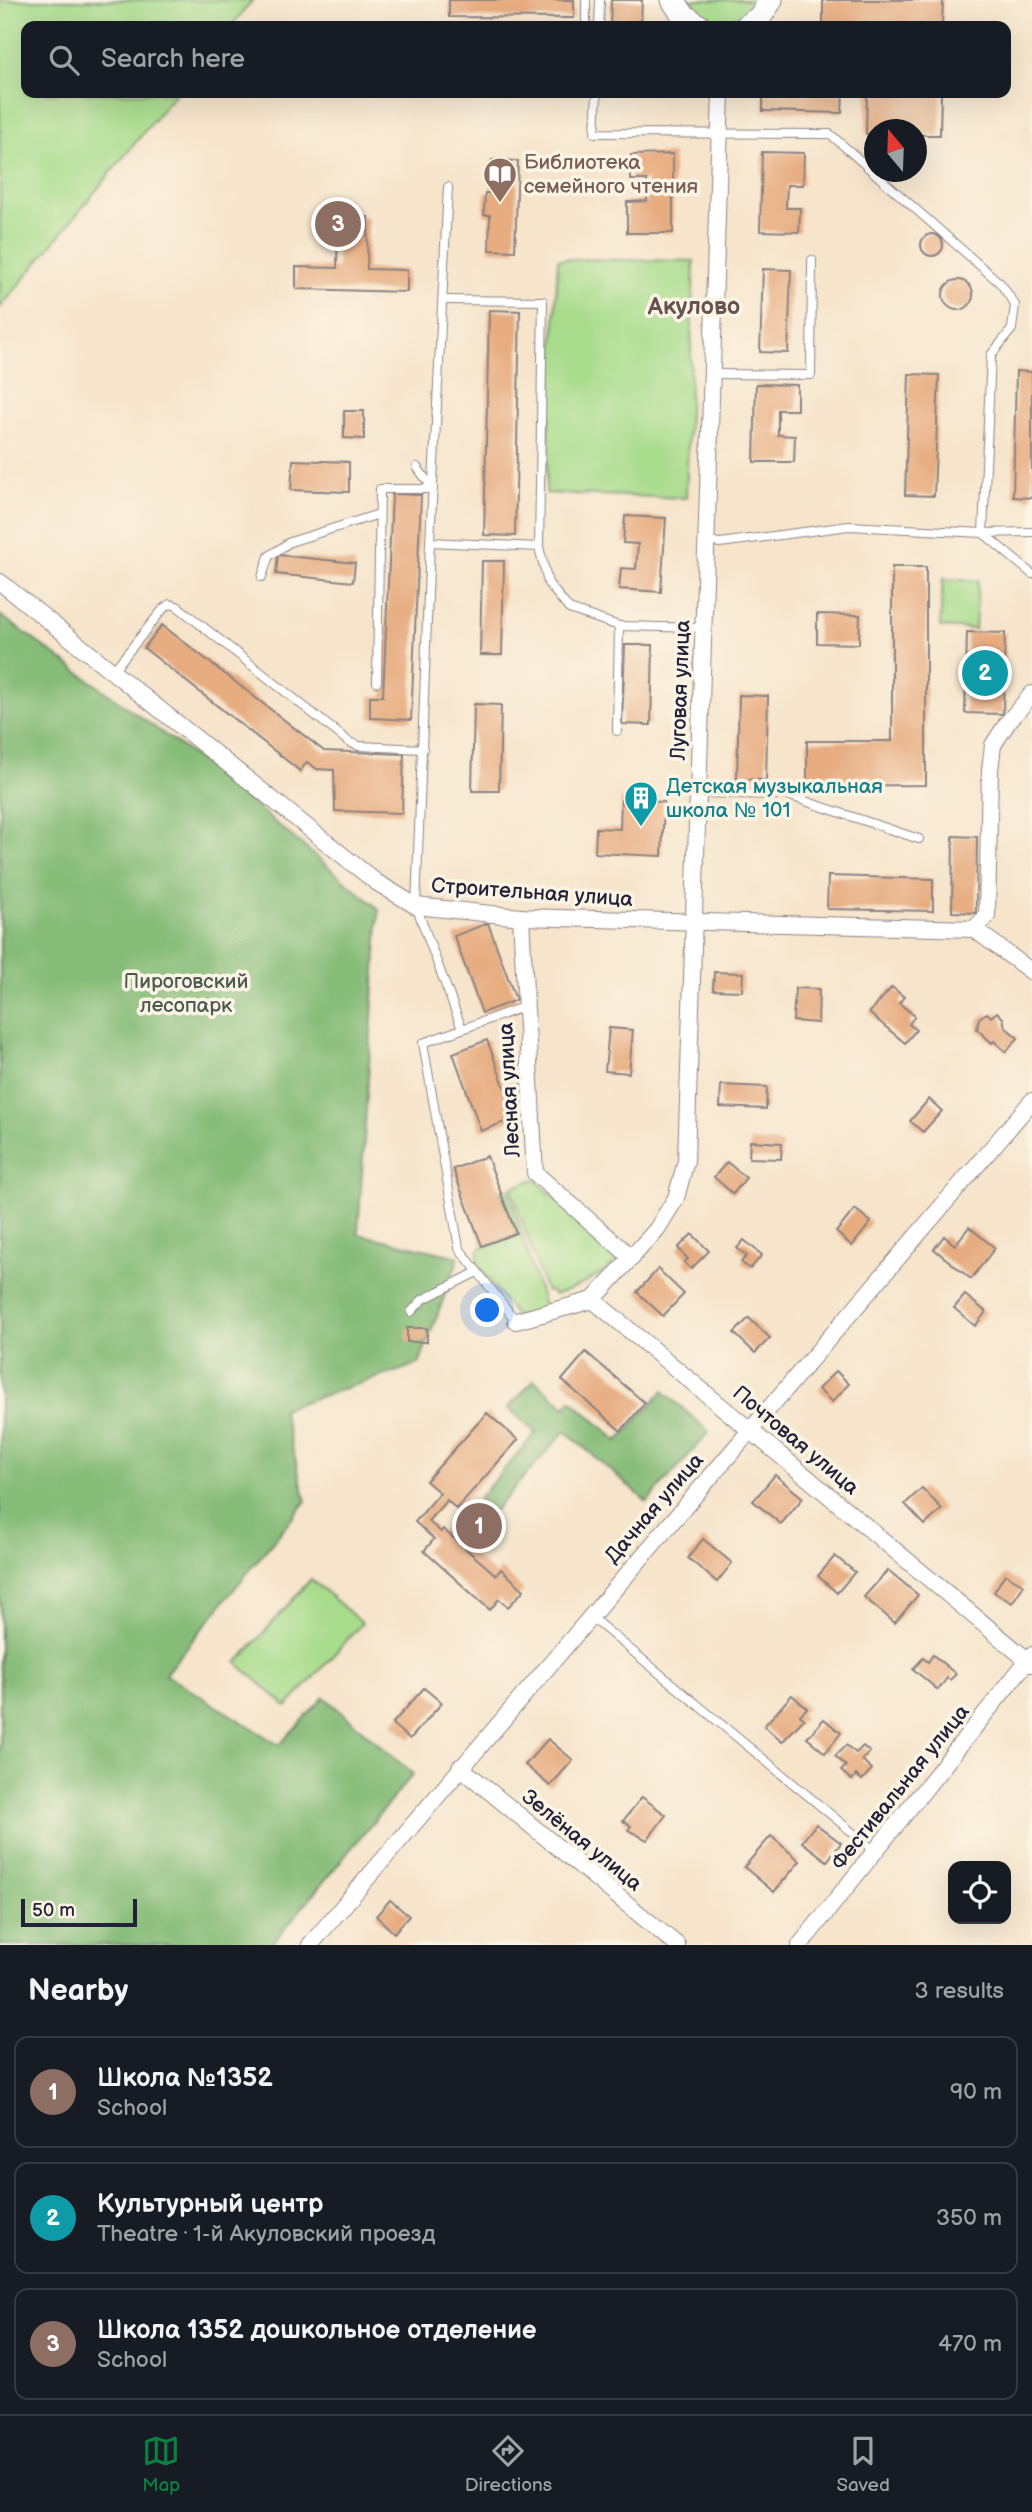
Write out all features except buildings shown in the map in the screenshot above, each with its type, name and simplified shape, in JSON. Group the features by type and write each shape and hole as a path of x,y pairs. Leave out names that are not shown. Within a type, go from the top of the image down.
{"street":[{"path":"673,0 683,15 692,21"},
{"path":"754,21 771,0"},
{"name":"Луговая улица","path":"593,1300 657,1229 676,1198 686,1161 721,98"},
{"name":"Строительная улица","path":"0,582 376,882 416,906 521,917 974,929"},
{"path":"1032,694 993,745 990,770 987,916 974,929 1032,972"},
{"name":"Лесная улица","path":"521,917 535,1173 632,1258"},
{"name":"Дачная улица","path":"310,1945 1032,1101"},
{"path":"516,1321 593,1300"},
{"name":"Почтовая улица","path":"593,1300 1031,1660"},
{"name":"Фестивальная улица","path":"800,1945 1031,1660"},
{"name":"Зелёная улица","path":"460,1767 677,1945"}],"lane":[{"path":"586,0 586,21"},
{"path":"599,21 600,0"},
{"path":"597,98 595,133 830,134 1001,284 1016,305 1012,329 991,355 983,533"},
{"path":"448,187 430,542 416,906 462,1030"},
{"path":"711,374 811,375 812,260"},
{"path":"443,300 544,301 539,547 548,583 569,608 619,626 703,628"},
{"path":"417,467 433,489"},
{"path":"377,682 380,489 433,489"},
{"path":"262,577 269,556 290,542 379,514"},
{"path":"705,541 719,543 849,526 983,533 1032,532"},
{"path":"983,533 1032,574"},
{"path":"430,542 539,547"},
{"path":"112,672 170,604 177,606 349,742 359,746 423,749"},
{"path":"617,732 619,626"},
{"path":"698,793 787,795 919,839"},
{"path":"516,1321 459,1248 423,1043 526,1006"},
{"path":"411,1312 422,1300 477,1272"},
{"path":"590,1616 875,1851"}],"green space":[{"path":"0,0 253,0 235,21 21,21 21,98 172,98 0,308"},
{"path":"687,0 759,0 742,14 723,20 703,15"},
{"path":"558,259 694,261 686,498 546,493"},
{"path":"943,579 978,581 975,629 940,627"},
{"name":"Пироговский лесопарк","path":"0,615 201,761 379,909 358,1234 459,1257 419,1364 282,1409 306,1501 165,1674 279,1745 324,1697 413,1774 271,1945 0,1945"},
{"path":"535,1179 617,1255 616,1263 601,1273 579,1286 554,1295 551,1291 546,1292 511,1188"},
{"path":"508,1189 545,1309 516,1317 477,1263 479,1249 517,1234 501,1191"},
{"path":"534,1380 565,1407 571,1400 618,1441 663,1391 709,1432 647,1502 565,1431 493,1512 478,1499 536,1433 508,1408"},
{"path":"311,1579 362,1623 287,1707 237,1663"}],"place":[{"name":"Библиотека семейного чтения","path":"500,204"},
{"name":"Школа 1352 дошкольное отделение","path":"338,224"},
{"name":"Культурный центр","path":"985,673"},
{"name":"Детская музыкальная школа № 101","path":"641,828"},
{"name":"Школа №1352","path":"479,1526"}],"district":[{"name":"Акулово","path":"694,306"}]}
